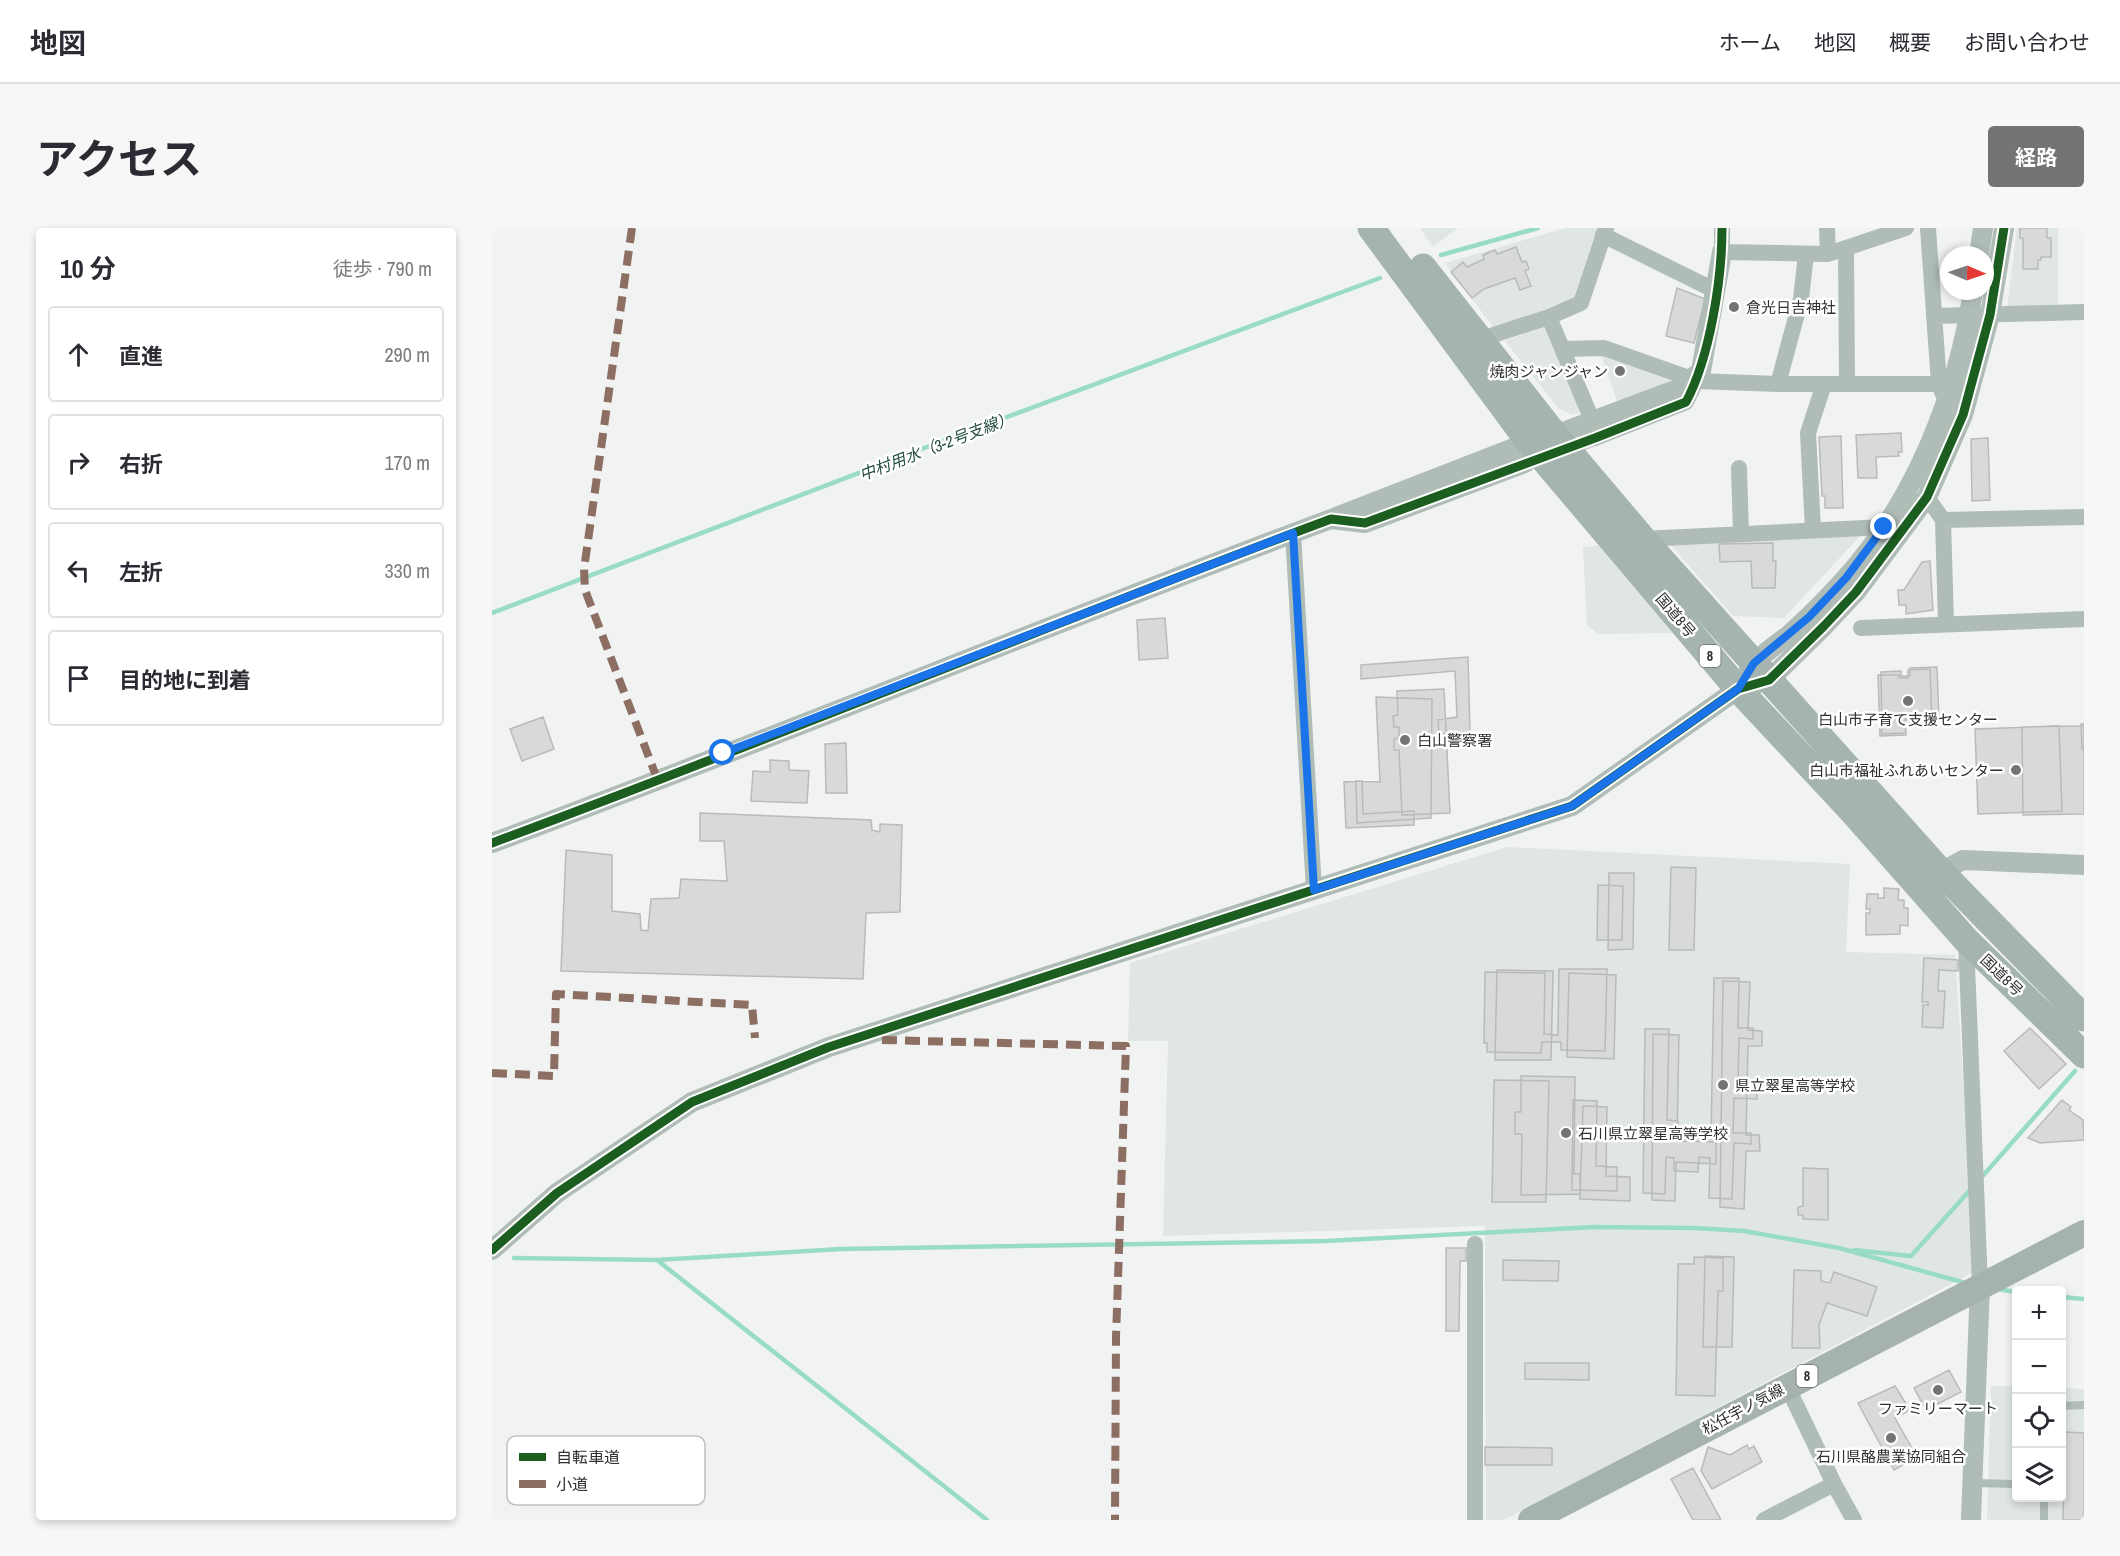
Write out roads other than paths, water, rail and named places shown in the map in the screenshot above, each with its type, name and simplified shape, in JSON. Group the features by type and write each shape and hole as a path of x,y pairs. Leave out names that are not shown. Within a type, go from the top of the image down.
{"highway":[{"name":"国道8号","path":"1371,228 1536,447 1738,689 1852,811 1966,940 2084,1055"},
{"name":"国道8号","path":"1393,228 1478,340 1536,447 1643,539 1941,872 2084,1018"}],"main road":[{"name":"松任宇ノ気線","path":"1531,1520 2084,1233"}],"street":[{"path":"492,843 658,781 992,648 1293,533 1593,429 1680,387 1697,377 1716,291 1722,252 1722,228"},
{"path":"1827,228 1828,254"},
{"path":"1722,252 1828,254 1906,228"},
{"path":"1928,228 1934,316 1943,392"},
{"path":"1980,246 1983,228"},
{"path":"492,1250 557,1193 692,1102 829,1047 1572,806 1762,671 1856,592 1927,497 1963,415 1980,316 2004,228"},
{"path":"1478,340 1549,317 1581,303 1605,232 1716,291"},
{"path":"1846,249 1847,384"},
{"path":"1778,384 1801,299 1806,254"},
{"path":"1762,671 1846,578 1884,527 1915,473 1943,392 1980,316 1976,300"},
{"path":"1934,316 2084,312"},
{"path":"1549,317 1564,349 1593,429"},
{"path":"1564,349 1604,348 1697,377 1778,384 1847,384 1943,392"},
{"path":"1813,530 1808,433 1824,384"},
{"path":"1739,468 1741,534"},
{"path":"1927,497 1943,520 1946,623"},
{"path":"1943,520 2084,518"},
{"path":"1643,539 1884,527"},
{"path":"1293,533 1314,890"},
{"path":"1861,627 2084,619"},
{"path":"1941,872 1964,860 2084,865"},
{"path":"1966,940 1980,1285 1971,1520"},
{"path":"1474,1520 1475,1244"},
{"path":"1787,1386 1854,1520"},
{"path":"1764,1520 1834,1484"}],"lane":[{"path":"2066,1406 2084,1405"},
{"path":"1972,1483 2012,1485"},
{"path":"2044,1502 2044,1520"}],"waterway":[{"name":"中村用水（3-2号支線）","path":"1441,255 1538,228"},
{"name":"中村用水（3-2号支線）","path":"492,613 953,437 1380,278"},
{"path":"1980,1179 2075,1071"},
{"path":"1854,1250 1911,1256 1971,1189"},
{"path":"514,1258 657,1260 841,1249 1327,1241 1594,1227 1695,1228 1744,1231 1839,1248 1962,1282"},
{"path":"657,1260 987,1520"},
{"path":"1997,1289 2012,1291"},
{"path":"2066,1297 2084,1299"}],"tunnel":[{"path":"1559,451 1595,438"}],"place":[{"name":"倉光日吉神社","path":"1734,307"},
{"name":"焼肉ジャンジャン","path":"1620,371"},
{"name":"白山市子育て支援センター","path":"1908,701"},
{"name":"白山警察署","path":"1405,740"},
{"name":"白山市福祉ふれあいセンター","path":"2016,770"},
{"name":"県立翠星高等学校","path":"1723,1085"},
{"name":"石川県立翠星高等学校","path":"1566,1133"},
{"name":"ファミリーマート","path":"1938,1390"},
{"name":"石川県酪農業協同組合","path":"1891,1438"}]}
